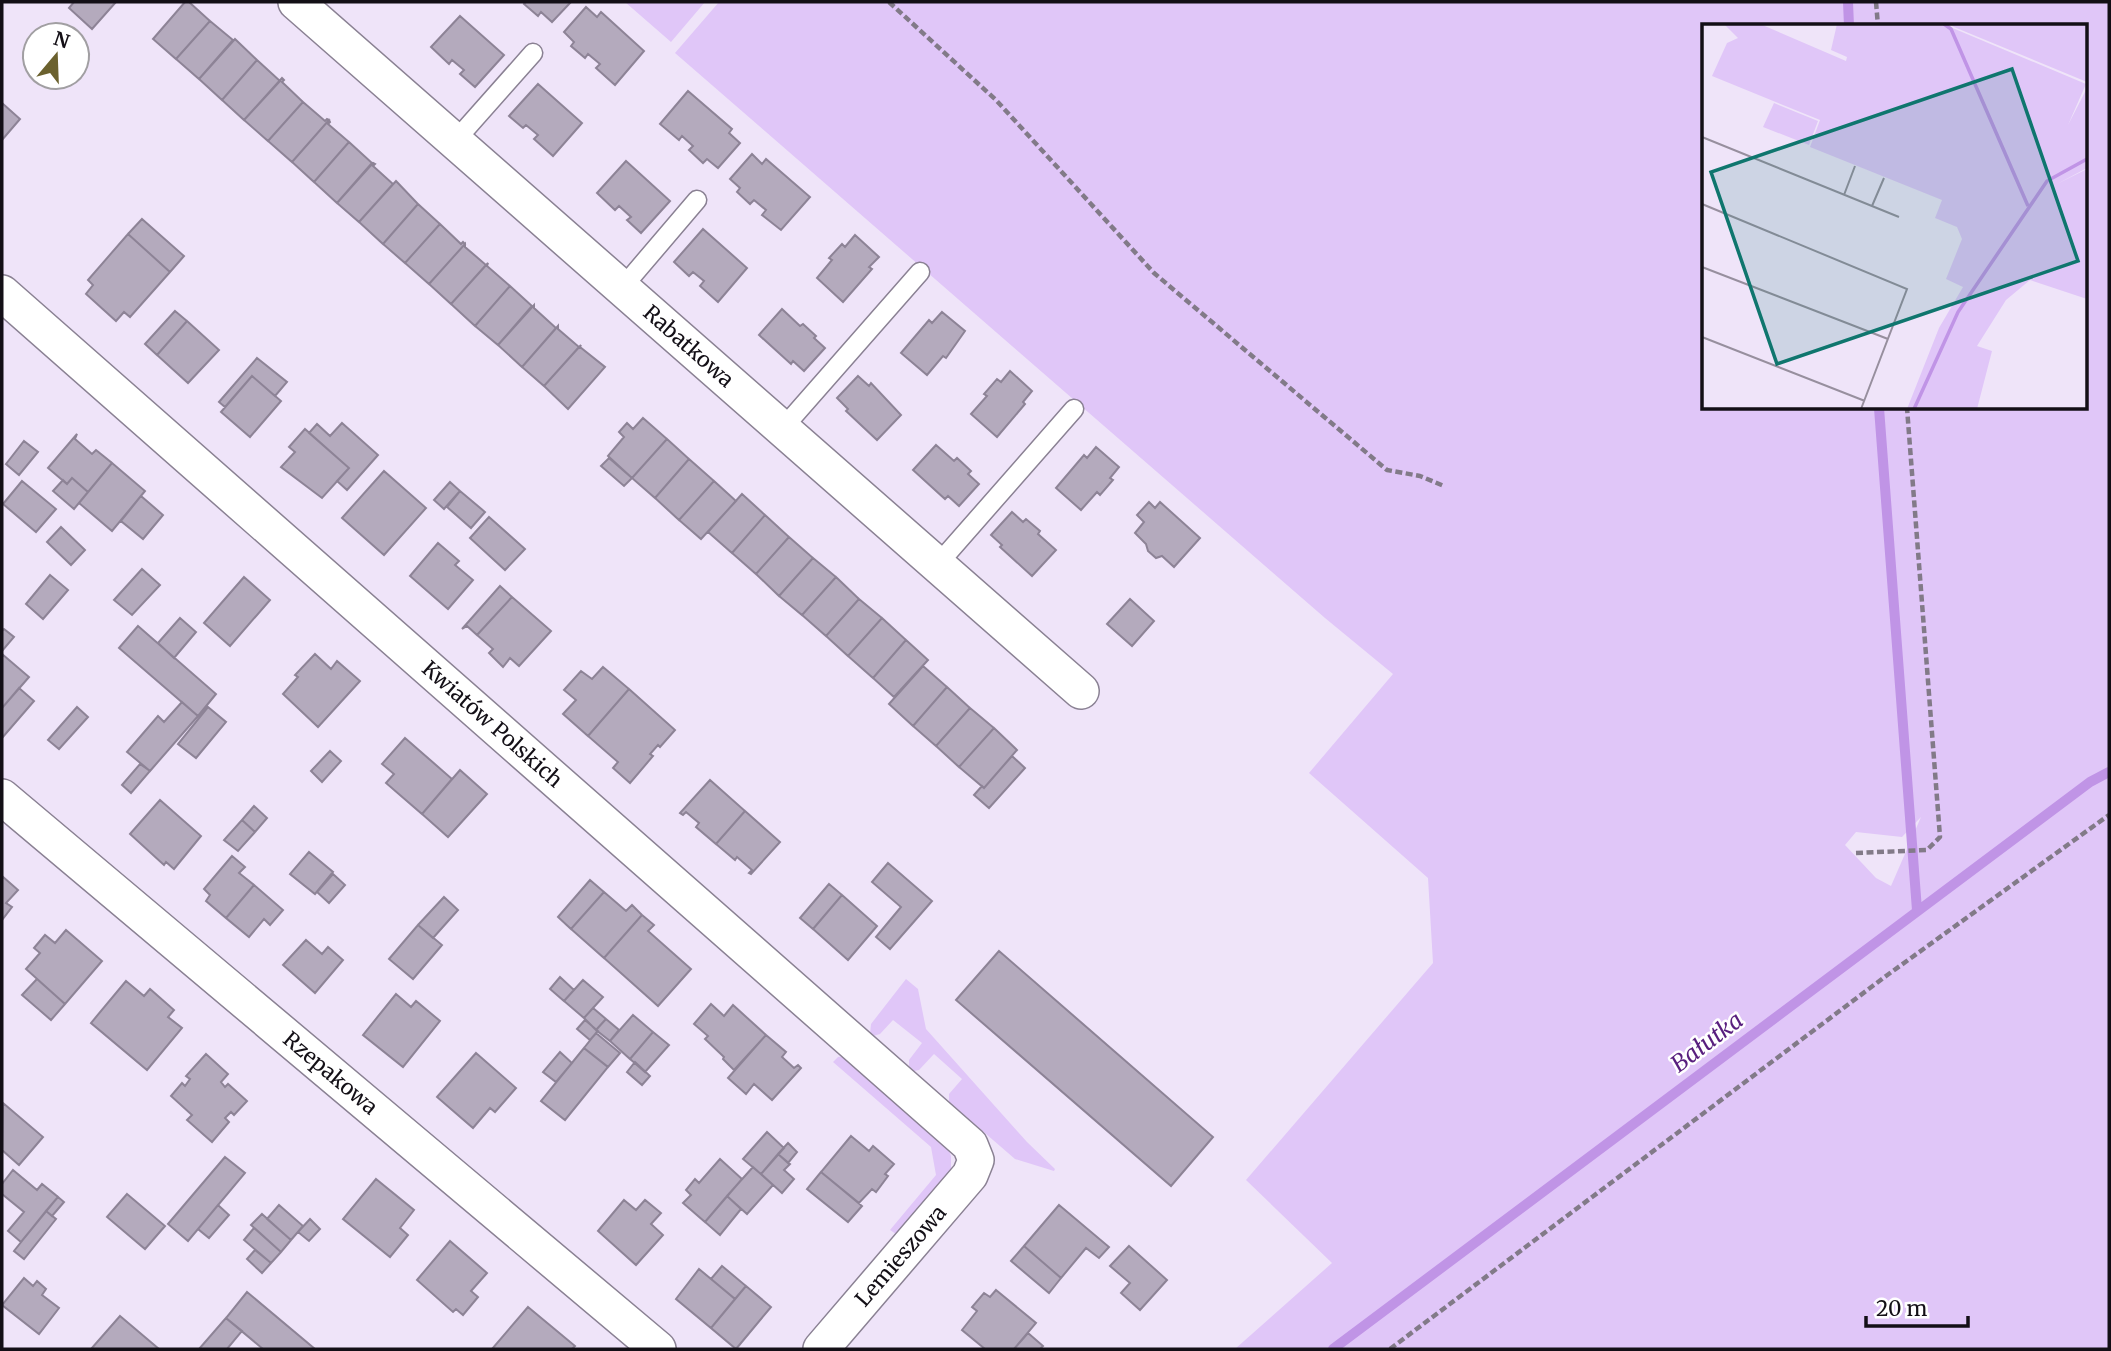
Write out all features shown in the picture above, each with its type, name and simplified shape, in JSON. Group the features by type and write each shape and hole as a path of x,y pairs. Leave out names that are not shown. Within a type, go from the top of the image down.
{"street":[{"name":"Rabatkowa","path":"296,2 1081,691"},
{"name":"Kwiatów Polskich","path":"2,293 970,1145 976,1160"},
{"name":"Rzepakowa","path":"2,797 658,1349"},
{"name":"Lemieszowa","path":"821,1349 970,1175 976,1160"}],"lane":[{"path":"455,141 533,53"},
{"path":"622,288 697,200"},
{"path":"783,428 920,272"},
{"path":"938,564 1074,409"}],"path":[{"path":"889,2 996,100 1154,273 1387,470 1420,476 1444,486"},
{"path":"1876,2 1878,24"},
{"path":"1856,853 1927,850 1940,837 1907,410"},
{"path":"1390,1349 1876,984 2109,815"}],"shaded area":[{"path":"625,2 705,2 671,42"},
{"path":"719,2 2109,2 2109,1349 1235,1349 1332,1263 1246,1180 1433,963 1428,878 1309,773 1393,674 1325,618 675,53","holes":["1921,817 1891,886 1876,878 1845,845 1856,832 1902,837"]},
{"path":"906,979 918,989 926,1029 1054,1171 1015,1159 949,1102 949,1094 962,1079 934,1054 919,1070 914,1071 909,1066 909,1060 922,1043 893,1020 880,1034 870,1034 871,1024"},
{"path":"847,1056 947,1146 951,1156 951,1174 896,1234 890,1230 936,1175 931,1147 833,1062 838,1057"}],"building":[{"path":"74,2 116,2 92,29 91,21 83,21 69,8"},
{"path":"185,2 189,2 210,21 176,59 153,39"},
{"path":"571,2 552,22 541,12 538,16 524,4"},
{"path":"586,7 597,17 601,12 644,51 615,85 596,68 600,64 588,54 585,58 571,46 574,42 564,32"},
{"path":"460,16 504,55 475,87 460,74 464,70 452,60 449,64 431,47"},
{"path":"210,21 233,40 199,79 176,59"},
{"path":"235,39 257,60 222,100 199,79"},
{"path":"257,60 280,81 244,120 222,100"},
{"path":"282,78 282,82 303,102 268,141 244,120"},
{"path":"538,84 582,123 553,156 534,139 538,135 526,125 523,128 509,116"},
{"path":"688,91 732,129 729,133 740,143 718,168 707,159 703,163 689,150 693,146 682,136 679,140 660,124"},
{"path":"303,102 325,121 329,120 292,162 268,141"},
{"path":"2,103 20,119 2,140"},
{"path":"329,120 328,124 349,142 314,182 292,162"},
{"path":"349,142 372,163 337,203 314,182"},
{"path":"752,154 762,164 766,159 810,197 781,230 762,215 766,210 754,200 750,204 737,192 740,188 730,179"},
{"path":"626,161 670,201 641,233 627,220 631,217 619,206 615,210 597,193"},
{"path":"373,163 393,184 359,222 337,203"},
{"path":"396,181 418,204 383,244 359,222"},
{"path":"418,204 440,224 405,263 383,244"},
{"path":"142,219 184,256 170,272 128,234"},
{"path":"440,224 461,244 465,244 429,284 405,263"},
{"path":"703,229 747,268 718,302 700,286 704,281 693,272 689,276 674,262"},
{"path":"128,234 170,272 130,317 124,312 116,321 86,294 93,285 88,280"},
{"path":"855,235 879,257 843,302 817,278 832,260 829,258 842,244 845,247"},
{"path":"465,244 465,247 486,265 451,304 429,284"},
{"path":"488,263 487,266 510,286 475,326 451,304"},
{"path":"510,286 532,306 498,345 475,326"},
{"path":"534,305 556,328 522,367 498,345"},
{"path":"782,309 800,326 803,324 825,348 804,371 793,361 791,364 759,335"},
{"path":"175,311 187,321 157,355 145,344"},
{"path":"942,312 965,331 946,358 943,356 927,375 901,353 929,320 932,323"},
{"path":"187,321 219,350 188,383 157,355"},
{"path":"558,326 558,329 579,347 544,386 522,367"},
{"path":"581,345 580,347 605,367 568,409 544,386"},
{"path":"257,358 287,382 275,396 252,376 225,407 219,402"},
{"path":"1010,371 1032,391 1023,402 1025,404 997,437 971,414 987,396 984,394 997,379 1001,382"},
{"path":"252,376 281,401 250,437 221,412"},
{"path":"858,376 869,386 871,383 901,415 877,440 846,411 848,409 837,398"},
{"path":"643,418 667,439 632,478 608,456 624,437 619,432 627,423 633,429"},
{"path":"342,423 378,455 347,490 337,481 349,468 309,433 317,424 330,436"},
{"path":"305,429 349,468 322,498 281,467 295,452 289,447"},
{"path":"77,434 75,439 92,454 96,450 112,463 88,492 72,478 67,484 48,468"},
{"path":"667,439 689,459 655,498 632,478"},
{"path":"24,441 38,452 19,475 6,464"},
{"path":"936,445 954,461 957,458 971,471 968,474 979,484 959,506 948,496 945,499 913,470"},
{"path":"1096,447 1119,467 1110,478 1113,480 1100,495 1097,492 1081,510 1056,488 1084,455 1087,458"},
{"path":"609,458 632,478 624,486 601,466"},
{"path":"689,459 714,481 679,520 655,498"},
{"path":"112,463 145,491 112,531 79,503"},
{"path":"384,471 426,508 384,555 342,518"},
{"path":"72,478 88,492 74,509 53,491 63,480 67,484"},
{"path":"22,481 56,509 36,532 3,504"},
{"path":"714,481 736,501 701,539 679,520"},
{"path":"450,482 460,491 444,509 434,500"},
{"path":"460,491 485,512 471,528 447,507"},
{"path":"742,494 765,515 732,553 708,532"},
{"path":"141,496 163,515 143,539 121,521"},
{"path":"1149,502 1155,508 1160,502 1200,538 1174,567 1162,556 1156,558 1135,533 1144,522 1137,515"},
{"path":"1012,512 1040,531 1038,534 1056,550 1032,576 1000,547 1002,545 991,535"},
{"path":"765,515 789,537 756,574 732,553"},
{"path":"489,517 525,549 505,570 470,538"},
{"path":"61,527 85,550 71,565 47,542"},
{"path":"789,537 813,558 779,596 756,574"},
{"path":"438,543 459,561 455,565 473,580 448,609 410,576"},
{"path":"813,558 836,577 802,615 779,596"},
{"path":"142,569 160,585 132,615 114,600"},
{"path":"50,575 68,590 43,619 26,604"},
{"path":"244,577 270,600 230,646 204,623"},
{"path":"836,577 859,599 826,636 802,615"},
{"path":"500,586 512,597 477,635 467,626 462,629"},
{"path":"512,597 551,631 519,666 510,658 503,667 489,653 493,649 477,635"},
{"path":"859,599 882,618 848,656 826,636"},
{"path":"1130,599 1154,621 1132,646 1107,624"},
{"path":"180,618 196,632 174,658 158,643"},
{"path":"882,618 906,640 873,678 848,656"},
{"path":"138,626 216,694 198,716 119,648"},
{"path":"4,629 14,637 2,651 2,631"},
{"path":"906,640 928,660 894,697 873,678"},
{"path":"2,654 29,677 2,708"},
{"path":"315,654 331,669 337,661 360,681 318,727 283,694 298,677 295,675"},
{"path":"923,666 947,687 913,726 889,704"},
{"path":"603,667 629,689 588,736 563,714 576,700 564,690 581,671 592,679"},
{"path":"947,687 970,708 936,746 913,726"},
{"path":"19,688 34,701 2,738 2,708"},
{"path":"629,689 675,730 650,754 653,756 630,783 613,768 618,762 588,736"},
{"path":"182,702 198,716 150,771 127,752 158,716 164,722"},
{"path":"77,707 88,717 59,749 48,740"},
{"path":"208,707 226,722 196,758 178,744"},
{"path":"970,708 994,728 959,767 936,746"},
{"path":"994,728 1017,750 984,788 959,767"},
{"path":"405,738 452,779 422,814 386,783 394,774 382,764"},
{"path":"330,751 341,761 322,782 311,771"},
{"path":"1012,756 1025,768 989,808 974,795 982,786 984,788"},
{"path":"140,764 150,771 131,793 122,785"},
{"path":"460,770 487,794 448,837 422,814"},
{"path":"710,780 745,811 716,844 696,827 699,823 686,812 683,815 680,813"},
{"path":"160,800 201,836 174,869 166,862 164,865 130,834"},
{"path":"254,806 267,818 255,832 242,820"},
{"path":"745,811 780,842 751,874 749,873 752,870 737,857 735,860 716,844"},
{"path":"242,820 255,832 238,851 224,840"},
{"path":"309,852 333,872 315,894 290,874"},
{"path":"232,856 245,867 239,873 254,885 226,918 206,901 210,895 204,889"},
{"path":"888,863 932,901 890,949 876,937 901,907 872,882"},
{"path":"333,874 345,885 329,903 317,892"},
{"path":"2,876 18,890 6,903 12,907 2,920"},
{"path":"590,880 604,892 571,929 558,917"},
{"path":"829,884 842,895 813,929 800,918"},
{"path":"254,885 283,910 270,925 264,919 249,937 226,918"},
{"path":"604,892 626,911 632,905 642,915 604,958 571,929"},
{"path":"842,895 877,926 848,960 813,929"},
{"path":"444,897 458,910 433,938 418,925"},
{"path":"642,915 654,925 648,931 691,969 658,1006 604,958"},
{"path":"418,925 442,945 413,979 389,959"},
{"path":"66,930 102,961 65,1004 26,969 40,953 34,948 45,935 55,943"},
{"path":"306,940 322,954 328,947 343,960 315,993 283,965"},
{"path":"999,951 1213,1137 1171,1186 956,1000"},
{"path":"560,977 574,990 564,1001 550,989"},
{"path":"37,979 65,1004 51,1020 22,995"},
{"path":"583,980 603,997 584,1018 564,1001"},
{"path":"126,981 144,996 150,989 174,1010 168,1017 182,1028 147,1070 91,1023"},
{"path":"396,994 411,1007 416,1001 440,1021 403,1067 363,1035"},
{"path":"711,1004 724,1016 733,1005 766,1035 734,1070 705,1039 708,1036 694,1024"},
{"path":"593,1008 606,1019 596,1030 584,1018"},
{"path":"633,1015 653,1032 630,1059 610,1041"},
{"path":"606,1019 619,1030 610,1041 596,1030"},
{"path":"585,1020 598,1031 590,1040 577,1029"},
{"path":"653,1032 669,1045 645,1072 630,1059"},
{"path":"596,1033 620,1053 608,1067 584,1048"},
{"path":"766,1035 786,1052 782,1057 794,1068 798,1065 801,1068 772,1100 754,1084 746,1094 728,1078"},
{"path":"584,1048 608,1067 565,1120 541,1101"},
{"path":"560,1052 572,1063 556,1082 543,1072"},
{"path":"476,1053 516,1088 495,1112 490,1108 473,1128 437,1097"},
{"path":"206,1054 228,1074 221,1082 225,1087 228,1084 247,1101 234,1115 231,1112 225,1118 229,1122 212,1142 187,1120 192,1115 171,1096 182,1083 185,1086 190,1079 186,1076"},
{"path":"635,1062 650,1076 642,1085 627,1072"},
{"path":"3,1103 43,1137 19,1165 2,1150"},
{"path":"767,1132 784,1148 761,1174 743,1159"},
{"path":"851,1136 869,1151 873,1146 894,1164 885,1174 888,1176 876,1192 872,1189 859,1203 821,1172"},
{"path":"788,1143 797,1152 788,1163 778,1154"},
{"path":"778,1154 790,1164 784,1170 794,1179 782,1193 761,1174"},
{"path":"225,1157 245,1173 188,1241 168,1224"},
{"path":"720,1159 742,1179 705,1222 683,1203 691,1195 686,1190 695,1179 699,1183"},
{"path":"753,1167 773,1185 747,1214 727,1196"},
{"path":"13,1170 37,1190 42,1184 58,1197 21,1242 8,1231 24,1212 2,1194 2,1184"},
{"path":"821,1172 862,1206 848,1222 807,1189"},
{"path":"376,1179 414,1210 400,1228 408,1235 390,1257 343,1219"},
{"path":"127,1194 165,1226 145,1249 107,1217"},
{"path":"727,1196 741,1209 720,1235 705,1222"},
{"path":"58,1197 64,1202 52,1216 46,1211"},
{"path":"624,1200 636,1210 645,1200 661,1213 651,1224 663,1235 636,1265 598,1231"},
{"path":"218,1205 229,1215 209,1238 198,1229"},
{"path":"279,1205 303,1226 291,1240 267,1219"},
{"path":"1059,1205 1109,1247 1099,1258 1086,1248 1061,1278 1024,1246"},
{"path":"46,1211 56,1219 24,1259 14,1251"},
{"path":"262,1214 291,1240 281,1252 251,1225"},
{"path":"310,1219 320,1229 309,1241 298,1232"},
{"path":"254,1228 281,1252 271,1263 244,1240"},
{"path":"450,1241 487,1273 471,1291 478,1297 463,1315 456,1309 453,1312 417,1280"},
{"path":"1024,1246 1061,1278 1049,1293 1011,1261"},
{"path":"1129,1246 1167,1280 1140,1310 1121,1293 1130,1283 1110,1266"},
{"path":"255,1250 271,1263 262,1273 247,1259"},
{"path":"722,1266 746,1286 735,1299 711,1279"},
{"path":"699,1269 735,1299 711,1328 676,1299"},
{"path":"24,1278 33,1286 37,1281 46,1289 42,1295 59,1308 39,1334 2,1305"},
{"path":"746,1286 771,1307 736,1349 711,1328"},
{"path":"996,1290 1036,1323 1014,1349 985,1349 962,1330 977,1311 972,1307 984,1293 990,1297"},
{"path":"247,1292 315,1349 263,1349 226,1318"},
{"path":"528,1307 575,1346 572,1349 492,1349"},
{"path":"120,1316 159,1349 91,1349"},
{"path":"226,1318 242,1331 227,1349 199,1349"},
{"path":"1028,1333 1043,1346 1040,1349 1014,1349"}],"waterway":[{"path":"1848,2 1849,24"},
{"path":"1879,410 1917,910"},
{"name":"Bałutka","path":"1333,1349 2090,782 2109,772"}]}
